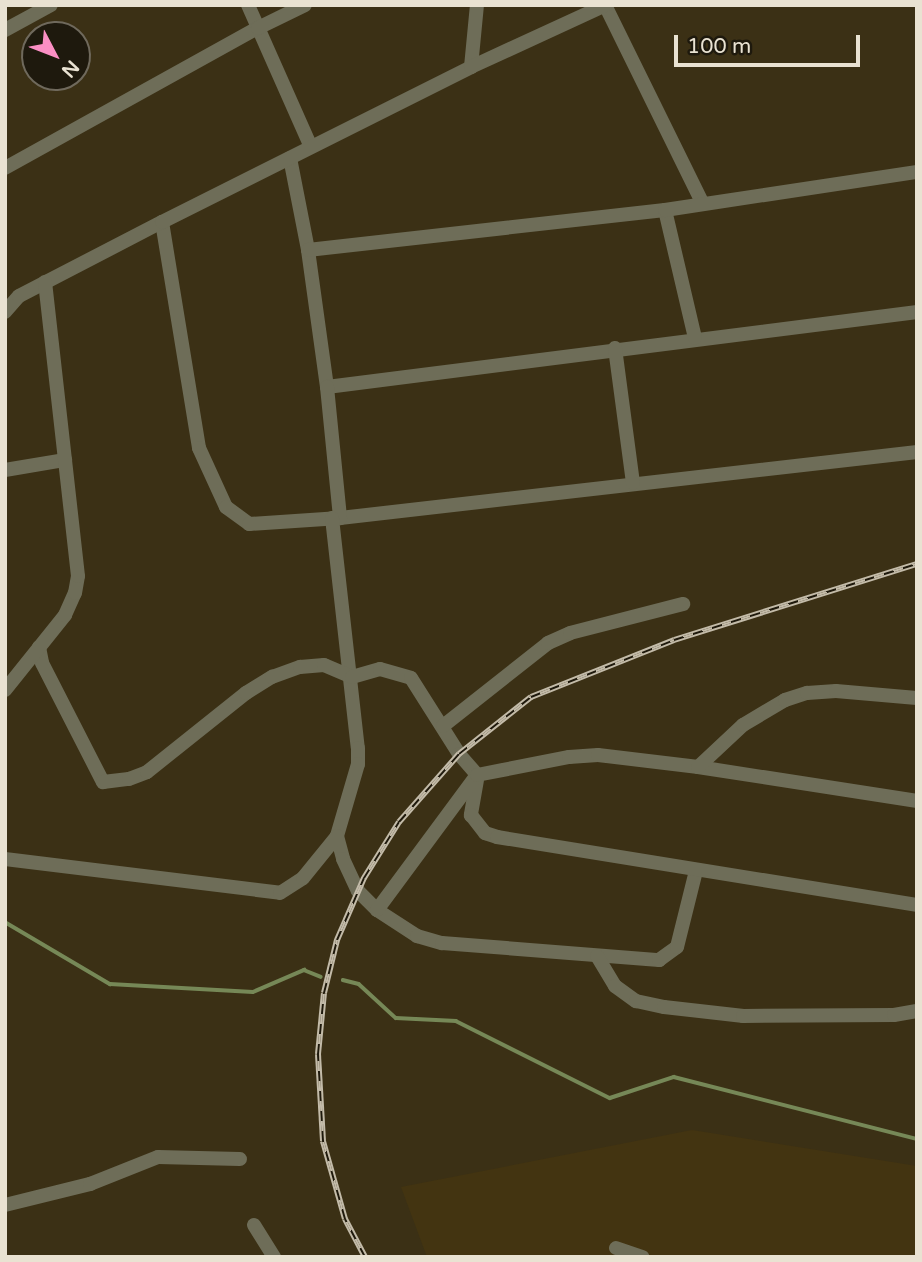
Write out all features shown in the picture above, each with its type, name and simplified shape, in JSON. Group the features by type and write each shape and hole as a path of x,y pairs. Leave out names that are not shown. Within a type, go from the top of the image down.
{"street":[{"path":"5,30 51,5"},
{"path":"247,5 311,147"},
{"path":"5,168 258,28 305,5"},
{"path":"471,67 477,5"},
{"path":"5,312 19,296 162,222 471,67 606,5 702,202"},
{"path":"5,859 280,893 303,878 337,836 358,764 352,677 336,518 327,387 308,250 289,158"},
{"path":"308,250 665,210 702,202 917,172"},
{"path":"665,210 695,338"},
{"path":"162,222 199,448 216,490 231,512 249,524 336,518 917,452"},
{"path":"5,691 65,615 75,593 78,576 45,282"},
{"path":"327,387 615,348 917,312"},
{"path":"615,348 633,483"},
{"path":"5,470 65,460"},
{"path":"443,726 548,643 570,633 683,604"},
{"path":"38,647 42,663 81,736 97,775 103,782 112,783 147,772 246,694 272,677 300,667 324,665 352,677 380,669 404,673 418,685 459,754 477,775 471,815 485,833 696,871 917,905"},
{"path":"698,767 743,725 785,700 807,693 836,691 917,698"},
{"path":"377,910 477,775 569,757 598,755 698,767 917,801"},
{"path":"337,836 343,859 358,891 377,910 417,936 442,943 659,960 677,947 696,871"},
{"path":"597,956 615,986 636,1001 664,1007 743,1016 894,1015 917,1010"},
{"path":"5,1205 90,1184 158,1157 240,1159"},
{"path":"254,1225 274,1257"},
{"path":"616,1248 642,1257"}],"shaded area":[{"path":"692,1130 917,1166 917,1257 427,1257 401,1187"}],"waterway":[{"path":"5,922 110,984 253,992 304,970 321,977"},
{"path":"343,980 359,984 396,1018 456,1021 610,1098 674,1077 917,1139"}],"railway":[{"path":"365,1257 345,1219 323,1141 318,1054 324,993 337,940 364,878 399,822 459,754 531,697 674,640 917,564"}]}
